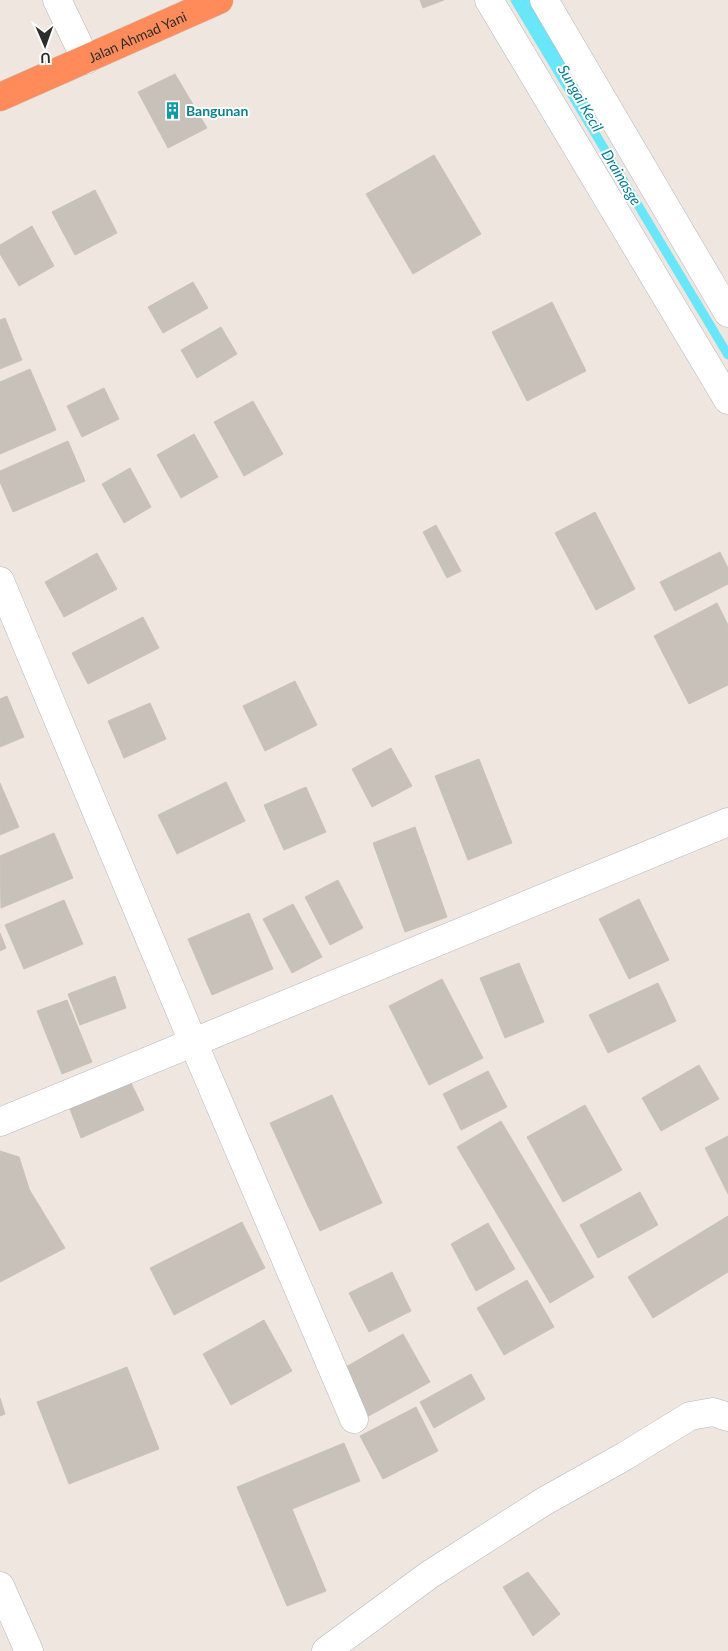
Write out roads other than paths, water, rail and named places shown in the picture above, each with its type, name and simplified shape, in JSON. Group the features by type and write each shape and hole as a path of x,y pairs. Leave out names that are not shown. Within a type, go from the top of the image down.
{"highway":[{"name":"Jalan Ahmad Yani","path":"0,97 219,0"}],"street":[{"path":"57,0 86,60"},
{"path":"489,0 728,400"},
{"path":"544,0 728,313"},
{"path":"0,581 193,1042 354,1418"},
{"path":"0,1122 728,822"},
{"path":"326,1651 429,1575 543,1502 625,1456 690,1416 713,1412 728,1417"},
{"path":"0,1586 29,1651"}],"waterway":[{"name":"Drainasge","path":"515,0 728,355"},
{"name":"Sungai Kecil","path":"525,0 583,101"}],"place":[{"name":"Bangunan","path":"172,110"}]}
